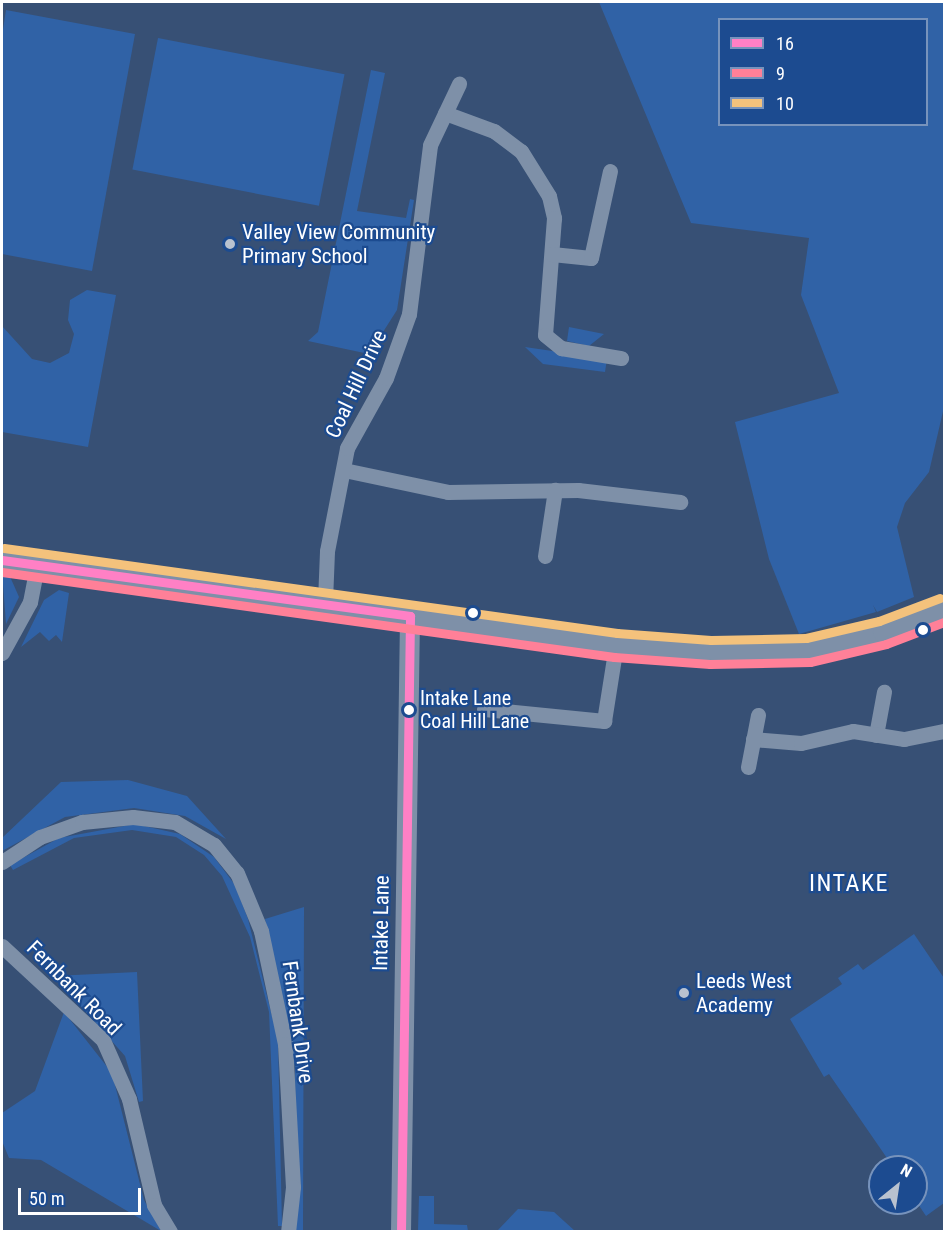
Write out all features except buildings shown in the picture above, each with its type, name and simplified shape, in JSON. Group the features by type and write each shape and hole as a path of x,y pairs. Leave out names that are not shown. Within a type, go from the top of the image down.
{"street":[{"name":"Coal Hill Drive","path":"325,601 327,551 347,448 386,378 410,314 430,144 459,84"},
{"path":"445,113 494,131 521,151 549,196 554,218 545,335 561,348 621,358"},
{"path":"552,254 591,258 610,171"},
{"path":"344,470 448,492 555,490 680,502"},
{"path":"545,556 555,490"},
{"path":"2,560 325,601 410,616 616,645 745,654 808,650 883,632 945,609"},
{"path":"2,653 30,602 37,565"},
{"name":"Intake Lane","path":"401,1232 410,616"},
{"path":"484,709 604,721 616,645"},
{"path":"876,735 884,692"},
{"path":"748,767 758,715"},
{"path":"753,739 801,743 835,733 904,738 945,730"},
{"name":"Fernbank Drive","path":"2,862 40,837 82,822 133,817 175,822 214,845 237,873 261,931 281,1022 293,1187 288,1232"},
{"name":"Fernbank Road","path":"2,946 103,1040 129,1099 154,1205 170,1232"}],"shaded area":[{"path":"599,2 944,2 944,407 929,472 905,503 897,527 914,597 877,612 873,605 876,612 799,634 769,559 735,422 839,393 801,295 809,238 691,223"},
{"path":"6,10 135,34 92,271 2,254 2,36"},
{"path":"158,38 345,74 319,206 132,170"},
{"path":"371,70 385,73 357,211 406,218 410,199 414,200 397,310 369,354 308,341 318,332"},
{"path":"87,290 116,295 88,447 2,432 2,326 32,359 50,363 69,353 74,334 68,320 70,300"},
{"path":"569,327 604,334 589,346 567,341"},
{"path":"525,347 607,359 605,372 543,364"},
{"path":"2,571 8,572 19,597 6,624"},
{"path":"59,590 69,593 62,642 56,635 49,641 40,632 21,647 44,600"},
{"path":"128,780 187,796 226,839 185,816 134,808 65,817 2,851 2,838 61,782"},
{"path":"135,824 180,834 214,857 235,885 248,919 278,1040 282,1226 278,1226 269,1012 250,937 222,876 204,855 176,837 132,830 74,838 13,870 10,865 59,838"},
{"path":"304,907 303,1231 296,1231 295,1067 265,919"},
{"path":"914,934 944,978 944,1203 928,1215 928,1155 885,1155 829,1074 824,1077 790,1019 842,984 838,978 858,964 863,970"},
{"path":"137,972 143,1101 139,1102 125,1056 54,976"},
{"path":"64,1012 112,1073 144,1200 161,1231 41,1160 9,1158 2,1141 2,1113 35,1091"},
{"path":"419,1196 434,1196 434,1224 467,1225 468,1231 418,1231"},
{"path":"518,1209 554,1212 575,1231 497,1231"}],"transit line":[{"name":"10","path":"4,548 617,633 711,640 806,638 879,621 940,598"},
{"name":"16","path":"2,560 410,616"},
{"name":"9","path":"2,572 614,657 710,664 810,662 886,644 944,622"},
{"name":"16","path":"401,1232 410,616"}],"place":[{"name":"Valley View Community Primary School","path":"230,244"},
{"name":"Intake Lane Coal Hill Lane","path":"409,710"},
{"name":"Leeds West Academy","path":"684,993"}],"district":[{"name":"INTAKE","path":"849,884"}]}
